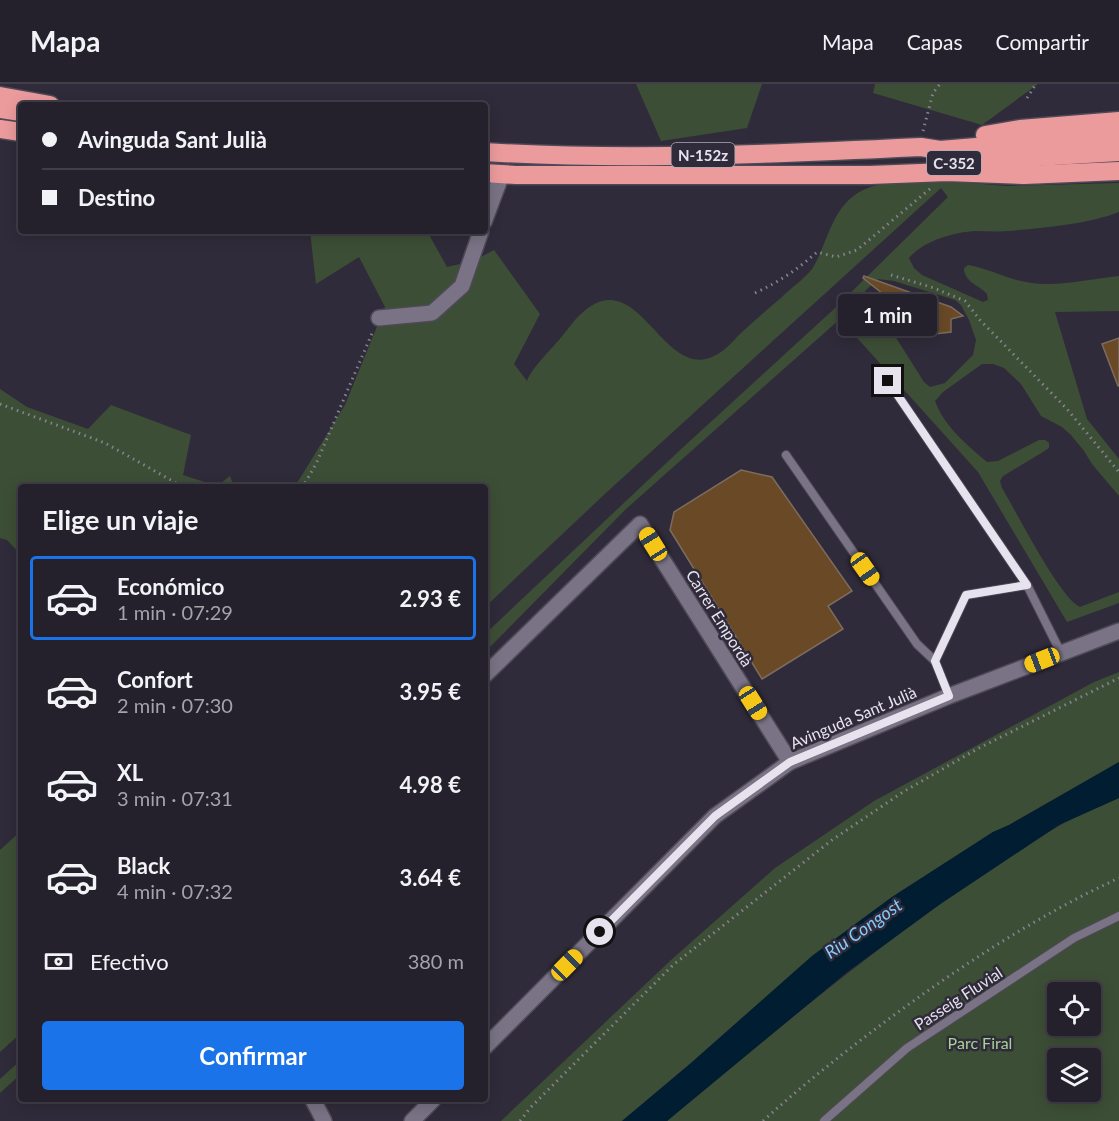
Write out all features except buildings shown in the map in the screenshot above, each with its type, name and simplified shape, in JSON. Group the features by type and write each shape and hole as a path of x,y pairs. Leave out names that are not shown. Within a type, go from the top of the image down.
{"highway":[{"path":"0,96 33,102"},
{"path":"0,109 18,112"},
{"name":"N-152z","path":"488,152 657,156 921,147 939,141 1020,129 1119,122"},
{"path":"0,129 18,132"},
{"name":"C-352","path":"921,147 940,150 1118,146"},
{"name":"C-352","path":"792,173 866,166 939,164 1118,146"},
{"name":"N-152z","path":"493,174 870,175 947,172 1024,175 1119,171"}],"street":[{"path":"488,201 493,174"},
{"path":"379,318 432,313 462,286 480,234"},
{"name":"Carrer Empordà","path":"488,672 640,524 790,762"},
{"name":"Avinguda Sant Julià","path":"488,1044 715,816 790,762 949,696 1119,631"},
{"path":"314,1102 324,1121"},
{"path":"412,1121 431,1102"}],"lane":[{"path":"888,381 1027,585 1061,653"},
{"path":"786,455 917,644 935,661 949,696"},
{"path":"935,661 966,595 1027,585"},
{"name":"Passeig Fluvial","path":"824,1121 907,1048 1074,939 1119,916"}],"path":[{"path":"921,147 933,93 940,84"},
{"path":"1027,98 1036,84"},
{"path":"755,292 780,281 817,252 836,257 857,250 932,188"},
{"path":"891,275 934,288 965,301 980,320 1067,410 1119,472"},
{"path":"304,484 316,464 379,318"},
{"path":"0,404 105,443 178,484"},
{"path":"520,1121 530,1108 674,965 832,840 903,792 977,749 1119,678"},
{"path":"763,1121 836,1059 931,989 1030,923 1119,878"}],"green space":[{"path":"636,84 762,84 747,128 661,141"},
{"path":"875,84 1038,84 982,125 873,93"},
{"path":"920,179 1006,186 1119,183 1119,212 1094,220 1050,227 958,233 931,242 909,258 914,268 922,275 983,302 988,300 987,294 966,277 964,268 968,265 1019,281 1037,284 1061,284 1119,276 1119,311 1055,312 1087,419 1119,459 1119,496 1071,435 1062,427 1041,416 1021,384 1004,368 993,364 982,364 943,392 935,401 950,427 987,462 998,461 1039,440 1049,443 1049,448 1003,476 1000,481 1002,488 1050,572 1071,601 1080,607 1119,592 1119,603 1067,622 978,472 840,319 626,509 488,649 488,631 833,310 948,197 941,188 608,491 488,604 488,484 296,484 345,405 385,307 359,257 316,284 310,234 429,234 447,267 473,261 494,250 540,314 514,364 527,381 538,364 576,319 601,301 619,301 634,310 679,353 696,359 718,354 812,269 833,223 851,198 866,189 893,182","holes":["878,279 894,281 955,300 961,305 969,320 976,340 973,355 945,383 930,387 924,382 888,325 866,308 864,300 865,291"]},
{"path":"0,389 27,407 88,429 111,405 191,435 183,475 211,484 18,484 18,552 7,540 0,538"},
{"path":"230,476 233,484 220,484"},
{"path":"1119,672 1119,762 993,832 892,897 812,956 622,1121 501,1121 671,960 775,868 874,801 1094,682"},
{"name":"Parc Firal","path":"1119,798 1119,1121 667,1121 856,966 1005,859 1080,815"},
{"path":"18,834 18,1036 0,1052 0,850"},
{"path":"18,1063 18,1077 0,1093 0,1079"}],"water":[{"name":"Riu Congost","path":"1119,762 1119,798 1059,825 939,905 846,973 667,1121 622,1121 812,956 892,897 993,832"}],"route":[{"path":"600,932 715,816 790,762 949,696 935,661 966,595 1027,585 888,381"}]}
